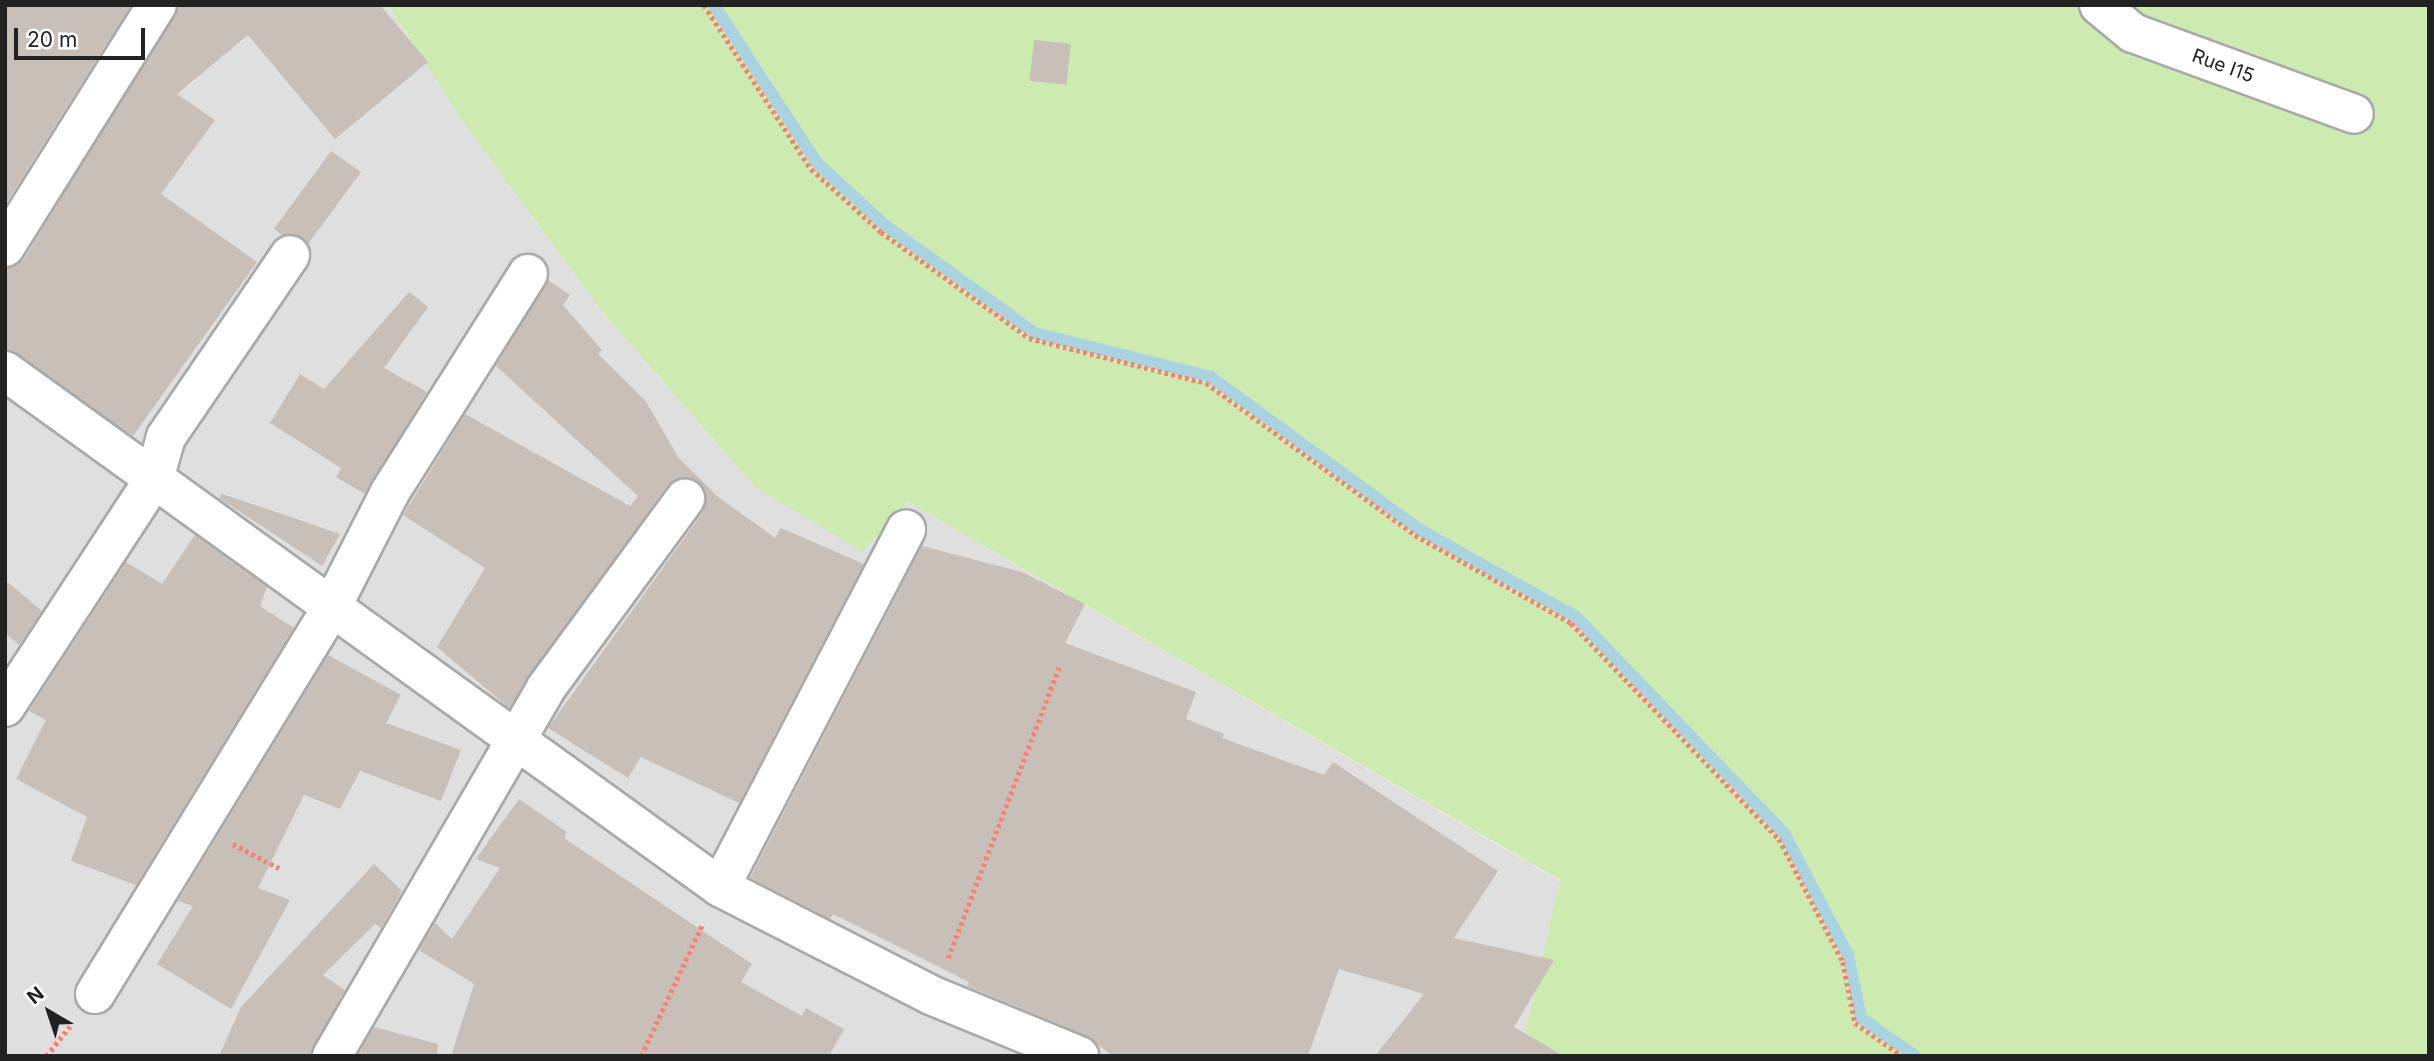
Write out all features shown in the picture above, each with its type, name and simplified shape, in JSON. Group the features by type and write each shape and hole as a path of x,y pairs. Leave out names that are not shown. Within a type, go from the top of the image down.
{"street":[{"path":"5,247 158,5"},
{"name":"Rue I15","path":"2099,5 2133,33 2354,114"},
{"path":"5,707 154,479 166,437 290,255"},
{"path":"95,994 330,610 390,492 528,274"},
{"path":"5,370 330,610 719,887 933,996 1079,1056"},
{"path":"332,1056 515,740 685,499"},
{"path":"719,887 906,530"}],"path":[{"path":"704,5 811,169 881,232 1029,338 1206,383 1415,535 1572,623 1779,839 1843,962 1855,1023 1902,1056"},
{"path":"933,996 1059,668"},
{"path":"200,826 279,868"},
{"path":"641,1056 719,887"}],"shaded area":[{"path":"5,5 388,5 461,119 603,313 754,486 908,502 1560,881 1524,1039 1508,1056 5,1056"}],"green space":[{"path":"388,5 2429,5 2429,1056 1508,1056 1524,1038 1560,880 908,502 862,552 754,486 603,313 461,119"}],"building":[{"path":"5,5 131,5 5,205"},
{"path":"179,5 380,5 428,62 335,139 248,35 177,94 215,120 161,194 257,262 133,436 5,349 5,269 24,259"},
{"path":"1034,40 1071,44 1067,85 1030,81"},
{"path":"331,151 361,172 308,244 282,235 274,229"},
{"path":"548,280 570,295 563,305 602,350 598,354 645,400 678,457 717,496 775,538 781,528 864,564 739,803 641,757 628,778 548,728 703,512 705,491 697,481 677,479 667,486 509,708 437,647 485,568 403,515 465,414 630,506 638,496 496,366"},
{"path":"409,292 428,307 384,368 427,392 365,494 336,477 341,468 270,423 300,374 324,389"},
{"path":"222,494 340,534 322,566 219,498"},
{"path":"195,535 267,587 260,606 294,628 136,885 71,861 87,817 16,779 46,720 29,711 126,562 162,584"},
{"path":"922,546 1022,572 1085,604 1065,643 1196,692 1186,719 1224,734 1222,738 1324,775 1333,762 1498,871 1454,938 1554,960 1514,1027 1564,1056 1375,1056 1424,994 1339,969 1308,1056 1113,1056 1087,1036 967,986 969,982 833,914 830,919 750,878"},
{"path":"5,580 42,611 19,645 5,633"},
{"path":"328,655 401,695 386,723 461,750 441,801 360,771 340,809 304,795 258,888 290,900 231,1009 157,964 193,906 178,901"},
{"path":"519,799 567,832 564,838 752,964 741,982 802,1016 806,1008 844,1029 829,1056 451,1056 474,984 419,950 435,923 452,939 500,868 476,859"},
{"path":"374,864 402,891 381,928 375,924 323,975 345,990 310,1056 219,1056 241,1007"},
{"path":"374,1027 438,1044 437,1056 357,1056"}],"waterway":[{"path":"714,5 817,163 886,226 1035,333 1211,377 1420,530 1576,617 1784,833 1848,955 1861,1018 1915,1056"}]}
